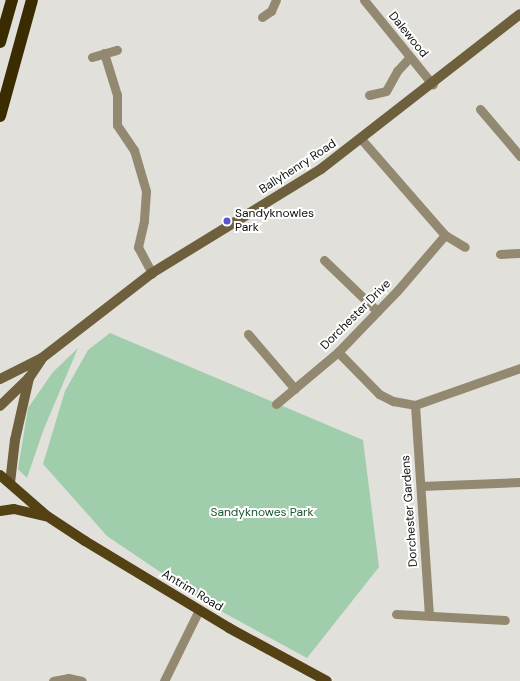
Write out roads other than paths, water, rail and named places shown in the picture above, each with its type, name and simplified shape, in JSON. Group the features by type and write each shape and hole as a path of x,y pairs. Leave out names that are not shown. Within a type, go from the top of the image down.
{"highway":[{"path":"0,42 12,0"},
{"path":"0,116 32,0"}],"main road":[{"name":"Ballyhenry Road","path":"0,379 42,358 152,273 295,186 362,140 433,85 520,14"},
{"name":"Ballyhenry Road","path":"0,406 29,378 42,358"},
{"path":"10,483 15,440 29,378"},
{"name":"Antrim Road","path":"0,475 47,516 199,610 328,681"},
{"name":"Antrim Road","path":"0,511 14,509 47,516"}],"street":[{"path":"262,17 271,11 276,0"},
{"name":"Dalewood","path":"364,0 433,85"},
{"path":"92,57 116,50"},
{"path":"104,53 117,95 117,125 134,150 146,191 144,221 138,247 152,273"},
{"path":"369,95 386,91 397,71 410,56"},
{"path":"480,109 520,156"},
{"path":"362,140 445,235 465,247"},
{"name":"Dorchester Drive","path":"276,404 338,352 445,235"},
{"path":"500,254 520,253"},
{"path":"324,260 377,311"},
{"path":"248,334 295,389"},
{"path":"338,352 379,394 393,401 415,405 520,368"},
{"name":"Dorchester Gardens","path":"415,405 429,616"},
{"path":"421,486 520,482"},
{"path":"164,681 199,610"},
{"path":"396,614 505,620"},
{"path":"53,681 68,678 82,681"}],"place":[{"name":"Sandyknowles Park","path":"227,221"}],"park label":[{"name":"Sandyknowes Park","path":"262,513"}]}
